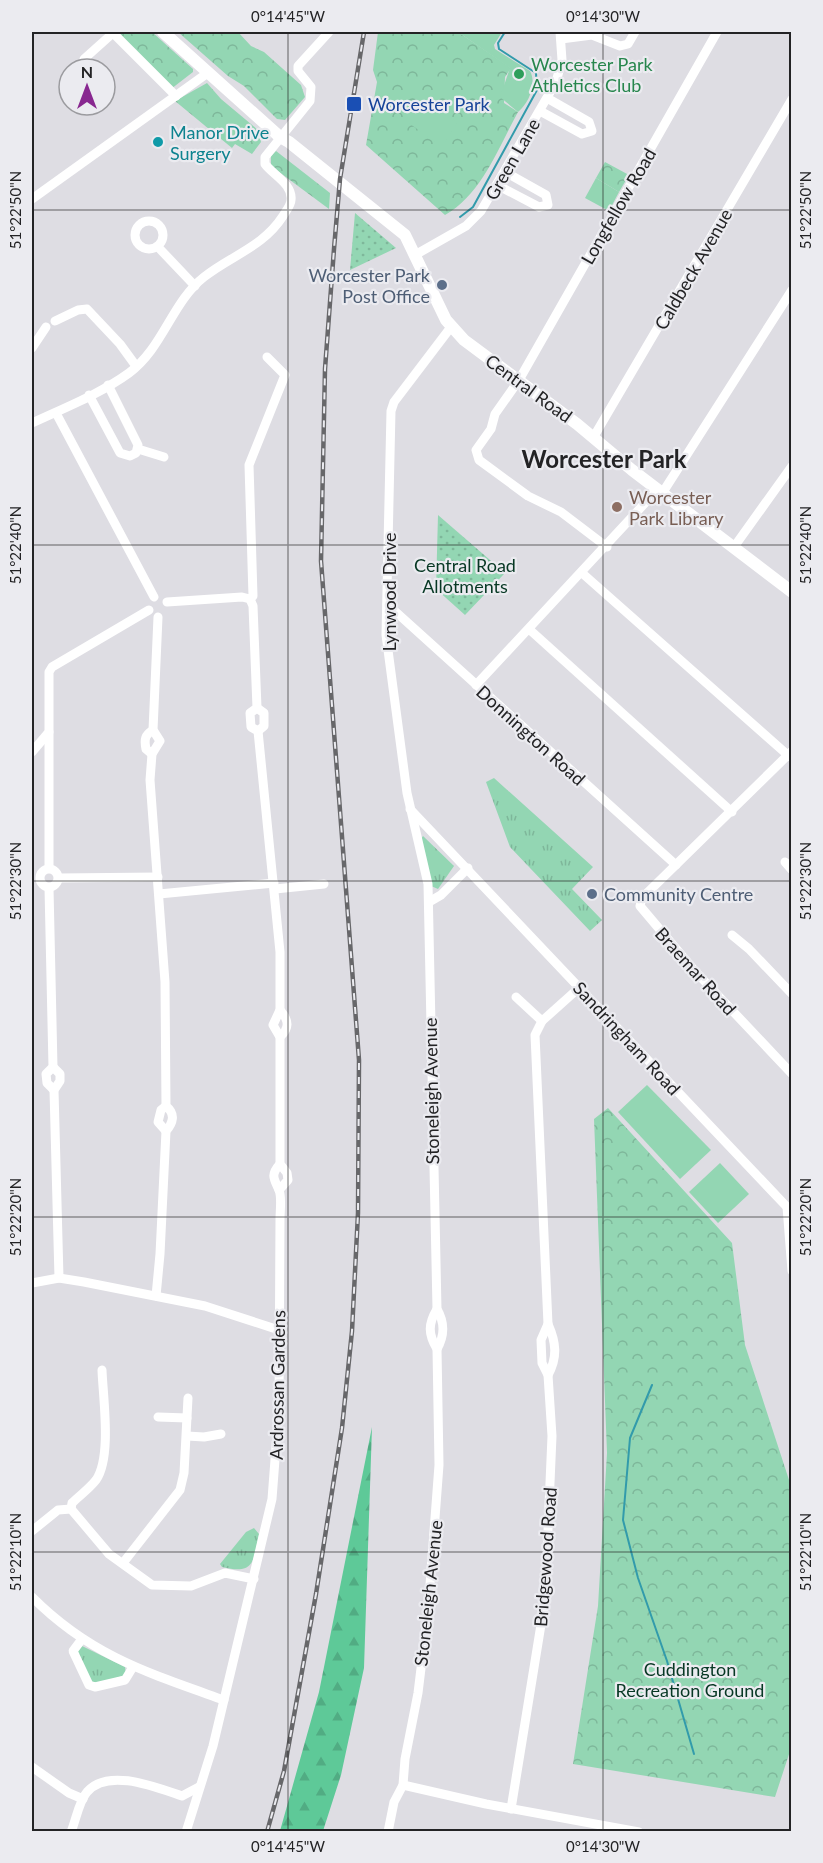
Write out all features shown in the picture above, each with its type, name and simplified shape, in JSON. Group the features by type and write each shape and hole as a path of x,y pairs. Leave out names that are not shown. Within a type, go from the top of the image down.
{"main road":[{"name":"Central Road","path":"164,32 280,137 402,232 451,327 480,353 519,380 792,592"}],"street":[{"path":"86,57 112,32 176,96"},
{"path":"32,421 56,413 108,385 136,366 153,348 195,286 205,276 267,236 291,200 289,189 269,169 265,157 310,101 310,87 298,71 298,66 329,32"},
{"path":"561,35 592,34 620,46 628,44 635,32"},
{"name":"Longfellow Road","path":"607,547 552,507 528,496 479,460 476,450 491,429 495,414 519,380 717,32"},
{"name":"Green Lane","path":"413,251 472,221 497,185 540,111 561,69 561,35"},
{"path":"32,199 209,72"},
{"path":"540,111 582,134 592,131 589,122 547,98"},
{"name":"Caldbeck Avenue","path":"593,438 792,99"},
{"path":"497,185 539,207 548,205 546,195 505,172"},
{"path":"158,247 195,286"},
{"path":"476,685 661,490 792,290"},
{"path":"55,321 78,310 87,309 120,344 136,366"},
{"path":"32,348 46,327"},
{"name":"Lynwood Drive","path":"426,873 410,809 386,635 392,406 451,327"},
{"path":"154,597 164,598 167,602 250,599 253,596 250,457 285,375 267,357"},
{"path":"108,385 138,449 164,457"},
{"path":"89,395 120,453 130,456 138,449"},
{"path":"97,411 115,402"},
{"path":"56,413 154,597"},
{"path":"734,547 792,466"},
{"path":"582,573 790,755 676,865"},
{"path":"149,610 148,605 154,597"},
{"name":"Ardrossan Gardens","path":"186,1832 224,1700 272,1499 279,1407 279,1190 273,1181 273,1175 280,1164 280,1037 273,1025 280,1010 280,952 258,731 251,727 250,720 250,713 257,708 253,606 250,599"},
{"path":"159,617 166,613 167,602"},
{"name":"Donnington Road","path":"387,604 676,865"},
{"path":"149,610 159,617"},
{"path":"49,868 49,672 52,667 149,610"},
{"path":"156,1296 166,1131 158,1122 161,1110 166,1106 165,982 150,780 152,754 157,750 160,741 153,730 159,617"},
{"path":"530,630 732,812"},
{"path":"152,754 146,749 144,741 146,734 153,730"},
{"path":"32,752 49,732"},
{"path":"32,757 49,758"},
{"name":"Sandringham Road","path":"410,809 789,1206"},
{"name":"Braemar Road","path":"676,865 642,898 640,906 792,1074"},
{"path":"49,868 58,873 59,878"},
{"path":"49,868 41,874 36,884 49,888 54,886 59,878"},
{"path":"429,902 441,896 468,868"},
{"name":"Stoneleigh Avenue","path":"388,1832 394,1802 403,1785 405,1759 418,1693 428,1611 440,1438 437,1349 431,1339 429,1329 437,1309 429,902 426,873"},
{"path":"59,878 158,877"},
{"path":"159,894 324,884"},
{"path":"49,888 53,1066 60,1074 60,1081 54,1090 59,1278"},
{"path":"732,935 749,949 792,994"},
{"path":"516,997 526,1013 542,1021 580,987"},
{"name":"Ardrossan Gardens","path":"280,1010 288,1024 286,1031 280,1037"},
{"name":"Bridgewood Road","path":"511,1809 545,1600 552,1436 548,1375 542,1363 541,1340 548,1324 535,1035 542,1021"},
{"path":"789,1206 792,1271"},
{"path":"32,1282 59,1278 156,1296 205,1306 266,1328 279,1330"},
{"name":"Stoneleigh Avenue","path":"437,1309 443,1318 444,1329 437,1349"},
{"path":"102,1370 104,1434 102,1463 97,1478 72,1503 71,1509 109,1554 146,1582 170,1588 191,1586 225,1573 254,1579"},
{"path":"123,1563 180,1490 184,1473 188,1398"},
{"path":"158,1417 187,1418"},
{"path":"187,1436 204,1437 221,1434"},
{"path":"32,1531 58,1510 71,1509"},
{"path":"32,1597 99,1651 133,1667 224,1700"},
{"path":"82,1638 73,1652 89,1685 95,1687 125,1680 133,1667"},
{"path":"32,1767 60,1788 83,1800"},
{"path":"71,1832 87,1791 98,1785 129,1780 182,1796 192,1812"},
{"path":"403,1785 511,1809 639,1832"},
{"path":"182,1796 200,1787"}],"green space":[{"path":"118,32 152,32 193,69 193,72 171,89"},
{"path":"178,32 238,32 251,46 264,52 301,85 305,97 285,120 277,119 244,86 228,76"},
{"path":"378,32 458,32 511,68 505,77 504,103 518,112 479,183 458,206 445,215 366,145 377,82 373,70"},
{"name":"Worcester Park Athletics Club","path":"458,32 502,32 494,45 495,49 530,71 532,76 531,93 526,104 518,112 500,97 510,68"},
{"path":"207,83 221,99 258,130 261,142 252,154 235,144 232,148 175,101"},
{"path":"422,98 457,123 442,147 406,121"},
{"path":"276,151 330,193 329,209 271,166 271,156"},
{"path":"605,162 629,175 619,192 596,178"},
{"path":"596,178 619,192 609,211 585,198"},
{"path":"355,213 396,248 350,270"},
{"name":"Central Road Allotments","path":"438,515 505,573 465,615 436,589"},
{"path":"494,778 593,867 572,889 602,920 590,931 510,847 486,782"},
{"path":"423,836 454,866 438,889 431,886 421,839"},
{"path":"647,1085 711,1150 680,1179 618,1112"},
{"name":"Cuddington Recreation Ground","path":"608,1108 732,1243 745,1345 790,1483 792,1745 775,1797 573,1764 598,1606 607,1453 594,1119"},
{"path":"720,1163 749,1194 718,1223 689,1192"},
{"path":"372,1427 364,1668 341,1775 323,1831 280,1831 319,1692"},
{"path":"254,1528 259,1534 251,1564 241,1569 222,1567 220,1564 246,1532"},
{"path":"82,1646 125,1667 126,1675 99,1683 92,1682 77,1656 78,1649"}],"waterway":[{"path":"460,217 473,207 537,90 536,73 499,49 498,43 505,32"},
{"path":"652,1385 630,1438 623,1520 638,1578 667,1661 694,1754"}],"railway":[{"path":"267,1832 284,1771 316,1594 342,1428 352,1331 358,1213 359,1060 321,561 325,369 334,249 340,179 364,32"}],"place":[{"name":"Worcester Park Athletics Club","path":"519,74"},
{"name":"Worcester Park","path":"354,104"},
{"name":"Manor Drive Surgery","path":"158,142"},
{"name":"Worcester Park Post Office","path":"442,285"},
{"name":"Worcester Park Library","path":"617,507"},
{"name":"Community Centre","path":"592,894"}],"district":[{"name":"Worcester Park","path":"604,458"}]}
